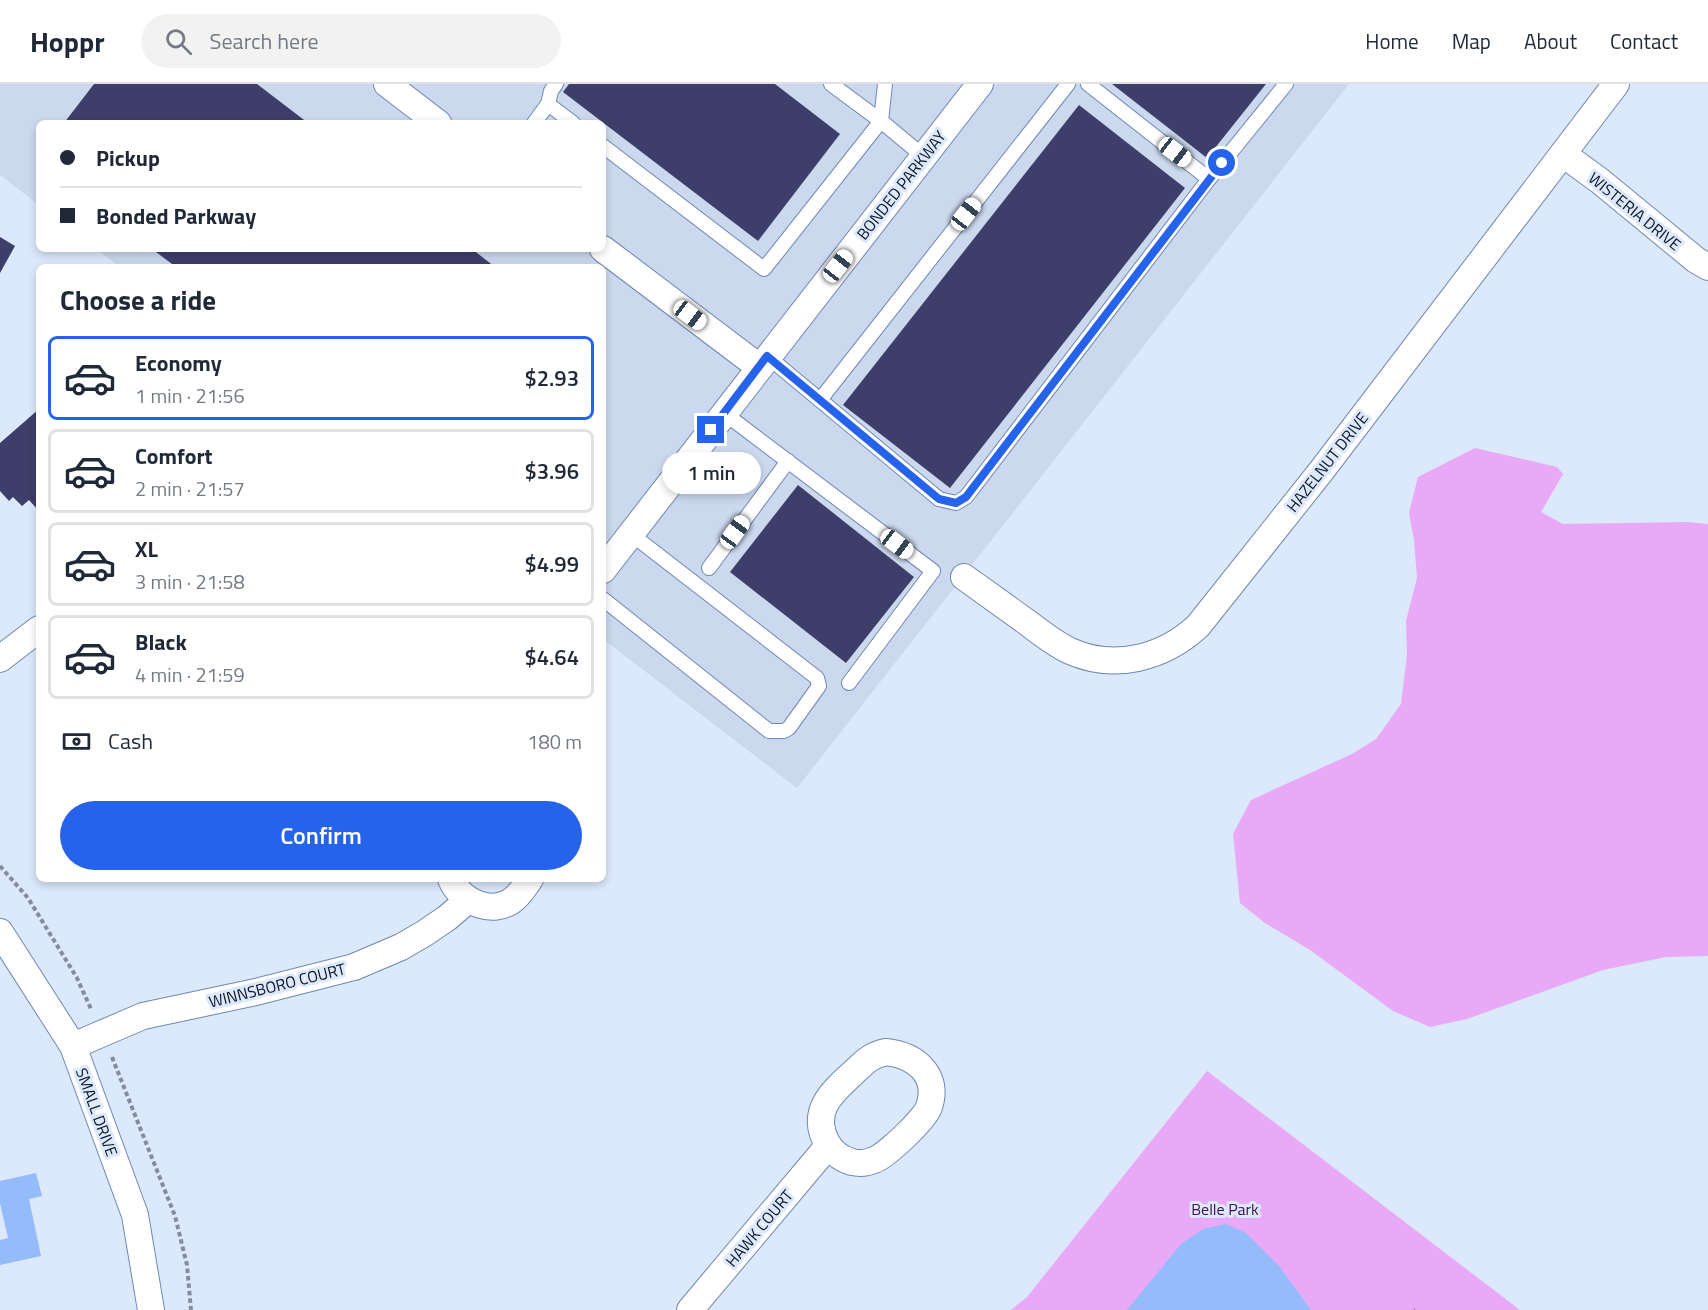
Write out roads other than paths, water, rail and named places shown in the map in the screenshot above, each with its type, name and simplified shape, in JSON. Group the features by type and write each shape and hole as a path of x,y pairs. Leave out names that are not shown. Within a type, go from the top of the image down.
{"street":[{"path":"387,84 434,120"},
{"name":"BONDED PARKWAY","path":"606,566 980,84"},
{"name":"HAZELNUT DRIVE","path":"964,577 1051,640 1080,655 1112,660 1134,658 1155,654 1177,644 1198,626 1307,488 1616,84"},
{"name":"WISTERIA DRIVE","path":"1563,154 1600,181 1696,260 1708,267"},
{"path":"606,251 763,362"},
{"path":"0,659 36,631"},
{"path":"453,882 460,894 468,900 486,906 501,905 514,900 528,882"},
{"name":"WINNSBORO COURT","path":"73,1046 143,1016 256,992 354,967 401,947 425,933 468,900"},
{"name":"SMALL DRIVE","path":"0,932 73,1046 135,1215 151,1310"},
{"path":"886,1052 901,1053 914,1059 923,1069 929,1081 931,1094 929,1107 923,1119 877,1160 864,1163 851,1161 839,1156 828,1146 822,1133 821,1119 824,1105 832,1093 873,1055 886,1052"},
{"name":"HAWK COURT","path":"690,1310 828,1146"}],"lane":[{"path":"536,120 548,104 551,91 556,84"},
{"path":"831,84 923,156"},
{"path":"606,148 764,269 880,121 885,84"},
{"path":"820,400 1068,84"},
{"path":"1088,84 1209,179"},
{"path":"763,362 820,400 939,499 956,503 966,497 1209,179 1286,84"},
{"path":"548,104 569,120"},
{"path":"724,413 933,571 849,682"},
{"path":"709,568 788,461"},
{"path":"606,600 769,731 784,731 789,728 819,686 817,678 631,534"}],"water":[{"path":"36,1173 42,1196 29,1199 41,1256 0,1265 0,1240 8,1238 0,1203 0,1181"},
{"path":"1226,1224 1246,1233 1279,1266 1311,1310 1127,1310 1181,1244 1203,1229"}],"park label":[{"name":"Belle Park","path":"1225,1209"}]}
